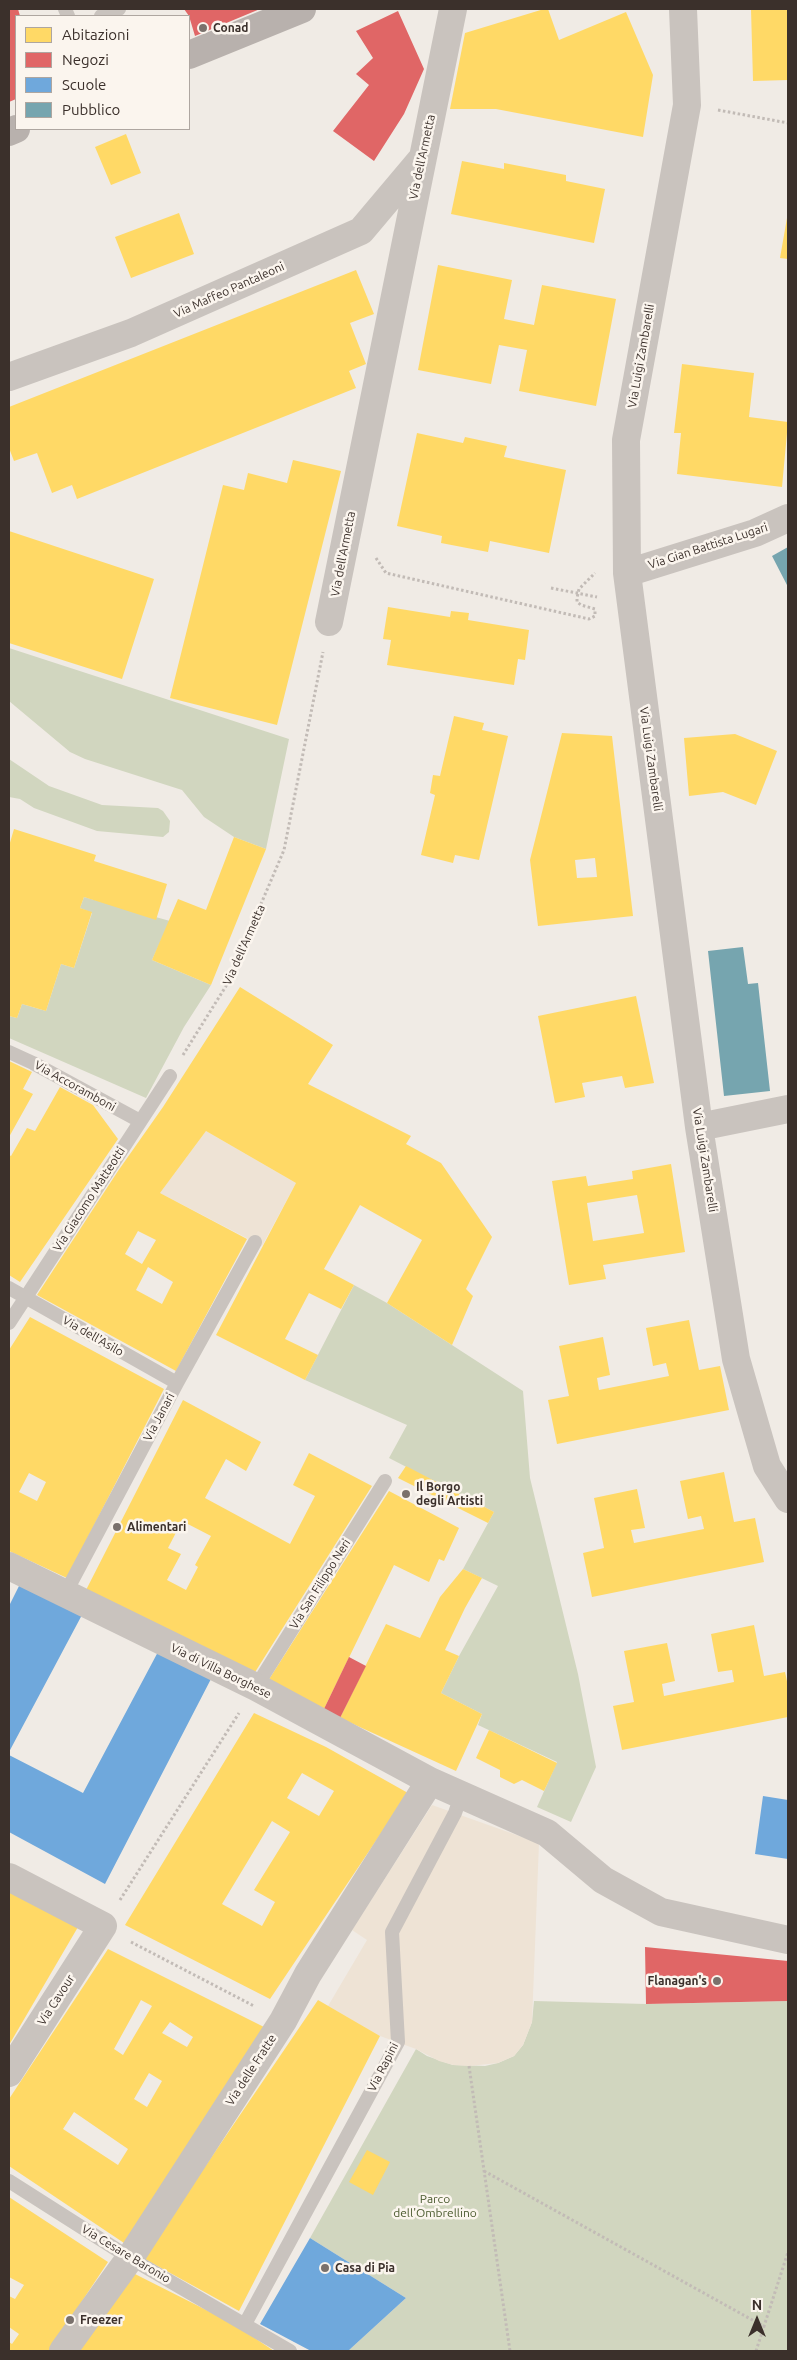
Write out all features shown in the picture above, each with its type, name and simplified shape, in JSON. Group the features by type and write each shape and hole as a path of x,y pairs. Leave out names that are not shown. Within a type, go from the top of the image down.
{"main road":[{"path":"190,55 302,9"}],"street":[{"name":"Via dell'Armetta","path":"329,622 453,9"},
{"name":"Via Luigi Zambarelli","path":"683,9 687,105 626,440 627,573 699,1127 736,1359 767,1466 788,1499"},
{"name":"Via Maffeo Pantaleoni","path":"9,377 131,333 361,231 421,160"},
{"name":"Via Gian Battista Lugari","path":"627,573 756,533 788,518"},
{"path":"699,1127 788,1109"},
{"name":"Via di Villa Borghese","path":"9,1566 256,1687 430,1781 547,1833 604,1880 661,1912 788,1940"},
{"name":"Via delle Fratte","path":"63,2351 130,2258 283,2021 308,1974 430,1781"},
{"path":"9,1877 103,1926"},
{"name":"Via Cavour","path":"9,2073 103,1926"}],"lane":[{"path":"104,15 119,9"},
{"name":"Via Accoramboni","path":"9,1052 140,1121"},
{"name":"Via Giacomo Matteotti","path":"9,1323 170,1076"},
{"name":"Via Janari","path":"65,1594 177,1383 255,1242"},
{"name":"Via dell'Asilo","path":"9,1288 177,1383"},
{"name":"Via San Filippo Neri","path":"256,1687 385,1481"},
{"name":"Via Rapini","path":"244,2324 398,2042 392,1932 455,1813 461,1796"},
{"name":"Via Cesare Baronio","path":"9,2181 130,2258 290,2351"}],"path":[{"path":"687,105 788,123"},
{"path":"371,551 386,573 593,618 596,613 595,609 577,602 578,594 581,586 600,568"},
{"path":"551,588 593,596"},
{"name":"Via dell'Armetta","path":"170,1076 226,986 284,850 329,622"},
{"path":"103,1926 241,1710"},
{"path":"159,1957 255,2006"},
{"path":"469,2066 510,2351"},
{"path":"484,2170 765,2327"},
{"path":"756,2351 788,2252"}],"green space":[{"path":"9,648 289,739 266,849 234,837 204,817 182,790 85,759 70,752 9,701"},
{"path":"9,759 49,786 102,805 158,808 163,811 170,821 169,832 163,837 97,831 34,808 20,799 9,797"},
{"path":"84,897 170,921 152,960 211,985 184,1027 146,1098 9,1038 9,1016 17,1018 22,1004 46,1011 61,964 74,968 92,913 80,908"},
{"path":"354,1285 387,1303 523,1391 530,1478 578,1674 596,1767 571,1822 537,1807 557,1762 478,1725 482,1714 441,1693 459,1656 498,1586 463,1569 494,1512 389,1458 407,1425 305,1380"},
{"name":"Parco dell'Ombrellino","path":"534,2001 646,2004 788,2001 788,2351 348,2351 406,2298 310,2238 416,2049 427,2056 453,2065 485,2066 498,2063 514,2056 523,2045 532,2022"}],"shaded area":[{"path":"206,1131 296,1183 262,1246 160,1193"},
{"path":"432,1805 539,1843 532,2022 523,2045 514,2056 498,2063 469,2066 453,2065 439,2061 416,2049 380,2036 328,2006 367,1940 352,1930"}],"building: Abitazioni":[{"path":"548,9 559,40 626,12 653,75 643,137 496,109 450,109 465,33"},
{"path":"751,9 788,9 788,80 753,81"},
{"path":"126,134 141,173 111,185 95,147"},
{"path":"462,161 504,169 504,163 566,175 566,181 605,189 594,243 451,214"},
{"path":"179,213 194,254 131,278 115,237"},
{"path":"788,218 788,259 780,258"},
{"path":"438,265 512,280 504,319 534,325 542,285 616,299 596,406 519,391 527,350 499,345 491,384 418,370"},
{"path":"356,270 374,314 350,323 366,364 349,371 356,388 77,499 72,485 52,493 37,453 14,461 9,448 9,407"},
{"path":"682,364 754,373 749,417 788,422 782,487 677,474 681,433 674,433"},
{"path":"417,433 463,443 465,437 507,446 504,457 566,470 549,553 490,541 488,552 441,543 442,536 397,526"},
{"path":"293,460 341,471 277,725 170,698 223,485 244,490 248,473 287,483"},
{"path":"9,531 154,579 122,679 9,643"},
{"path":"388,607 450,617 451,611 469,613 468,620 529,630 525,660 518,659 514,685 387,665 391,640 383,639"},
{"path":"454,716 484,723 482,730 508,736 479,860 455,855 453,863 421,855 435,795 430,793 433,775 440,776"},
{"path":"562,733 612,736 633,916 538,926 530,860","holes":["595,858 597,877 577,878 575,860"]},
{"path":"735,734 777,751 756,805 723,792 689,796 684,738"},
{"path":"14,829 96,855 94,861 167,884 156,920 84,897 80,908 92,912 74,968 61,964 46,1011 22,1004 17,1018 9,1016 9,846"},
{"path":"234,837 266,849 211,985 152,960 178,899 206,910"},
{"path":"240,987 333,1045 308,1084 411,1136 406,1144 441,1163 492,1237 466,1289 473,1296 452,1345 387,1303 422,1240 360,1205 324,1269 354,1285 341,1309 309,1293 285,1339 318,1355 305,1380 216,1335 296,1183 206,1131 160,1193 247,1239 176,1371 37,1295 118,1171 163,1107","holes":["138,1231 156,1240 142,1264 125,1254","148,1267 173,1282 162,1304 136,1290"]},
{"path":"636,996 654,1083 625,1088 622,1076 582,1083 585,1097 555,1103 538,1016"},
{"path":"9,1061 32,1072 23,1089 33,1094 9,1137"},
{"path":"60,1087 93,1105 118,1139 20,1282 9,1275 9,1155 11,1156 27,1128 35,1131"},
{"path":"671,1164 685,1252 603,1265 606,1279 569,1285 552,1181 586,1176 588,1186 633,1179 632,1171","holes":["637,1195 644,1233 593,1241 587,1203"]},
{"path":"30,1317 164,1389 67,1578 9,1551 9,1350","holes":["29,1473 46,1482 37,1501 19,1492"]},
{"path":"689,1320 699,1370 720,1366 729,1410 557,1444 548,1400 569,1396 559,1346 603,1337 610,1375 597,1378 599,1390 669,1376 666,1363 653,1366 646,1328"},
{"path":"183,1400 261,1442 246,1471 226,1459 205,1498 290,1544 315,1496 293,1485 309,1453 372,1486 252,1677 85,1592","holes":["182,1521 211,1536 195,1565 198,1567 186,1590 167,1580 181,1554 168,1548"]},
{"path":"406,1466 494,1512 488,1523 398,1478"},
{"path":"724,1472 734,1522 755,1518 764,1562 592,1597 583,1553 604,1548 594,1498 637,1489 645,1528 631,1530 634,1543 704,1529 701,1516 688,1519 680,1481"},
{"path":"389,1491 459,1528 444,1561 439,1559 429,1582 394,1565 323,1711 266,1684"},
{"path":"463,1569 482,1578 445,1650 459,1656 441,1693 482,1714 456,1771 340,1718 386,1624 420,1638 440,1597"},
{"path":"754,1625 764,1676 785,1672 788,1686 788,1717 622,1750 613,1706 634,1702 624,1651 667,1643 675,1681 662,1684 664,1696 734,1682 732,1670 718,1672 711,1634"},
{"path":"254,1713 326,1747 408,1793 270,1999 125,1925","holes":["302,1773 334,1791 319,1816 287,1798","272,1821 290,1832 254,1890 275,1902 262,1926 222,1904"]},
{"path":"489,1730 557,1763 544,1791 522,1780 514,1784 500,1777 500,1770 476,1758"},
{"path":"9,1891 78,1927 9,2045"},
{"path":"108,1949 264,2027 124,2243 9,2166 9,2099","holes":["141,2000 152,2006 123,2055 114,2049","170,2022 193,2037 187,2047 162,2033","149,2073 162,2081 147,2107 134,2099","74,2112 128,2149 118,2165 63,2129"]},
{"path":"318,2000 380,2036 239,2311 143,2258"},
{"path":"367,2150 390,2162 373,2195 349,2182"},
{"path":"9,2197 108,2262 49,2351 9,2351 9,2342 12,2344 19,2334 9,2327 9,2296 15,2299 24,2285 9,2277"},
{"path":"133,2273 234,2324 274,2351 79,2351"}],"building: Negozi":[{"path":"9,9 18,9 20,15 15,15 15,99 9,102"},
{"name":"Conad","path":"184,9 260,9 195,36 190,15"},
{"path":"398,11 424,69 404,114 374,161 333,131 369,85 356,74 373,58 356,31"},
{"path":"349,1657 366,1666 340,1718 323,1711"},
{"name":"Flanagan's","path":"645,1947 788,1961 788,2001 646,2004"}],"building: Scuole":[{"path":"21,1582 83,1613 9,1752 9,1606"},
{"path":"159,1650 212,1677 105,1884 9,1832 9,1755 83,1793"},
{"path":"763,1796 788,1800 788,1859 755,1854"},
{"name":"Casa di Pia","path":"310,2238 406,2298 348,2351 311,2351 260,2324"}],"building: Pubblico":[{"path":"788,547 788,587 772,556"},
{"path":"743,947 748,984 758,983 770,1091 724,1096 708,951"}],"place":[{"name":"Conad","path":"203,28"},
{"name":"Il Borgo degli Artisti","path":"406,1494"},
{"name":"Alimentari","path":"117,1527"},
{"name":"Flanagan's","path":"717,1981"},
{"name":"Casa di Pia","path":"325,2268"},
{"name":"Freezer","path":"70,2320"}]}
